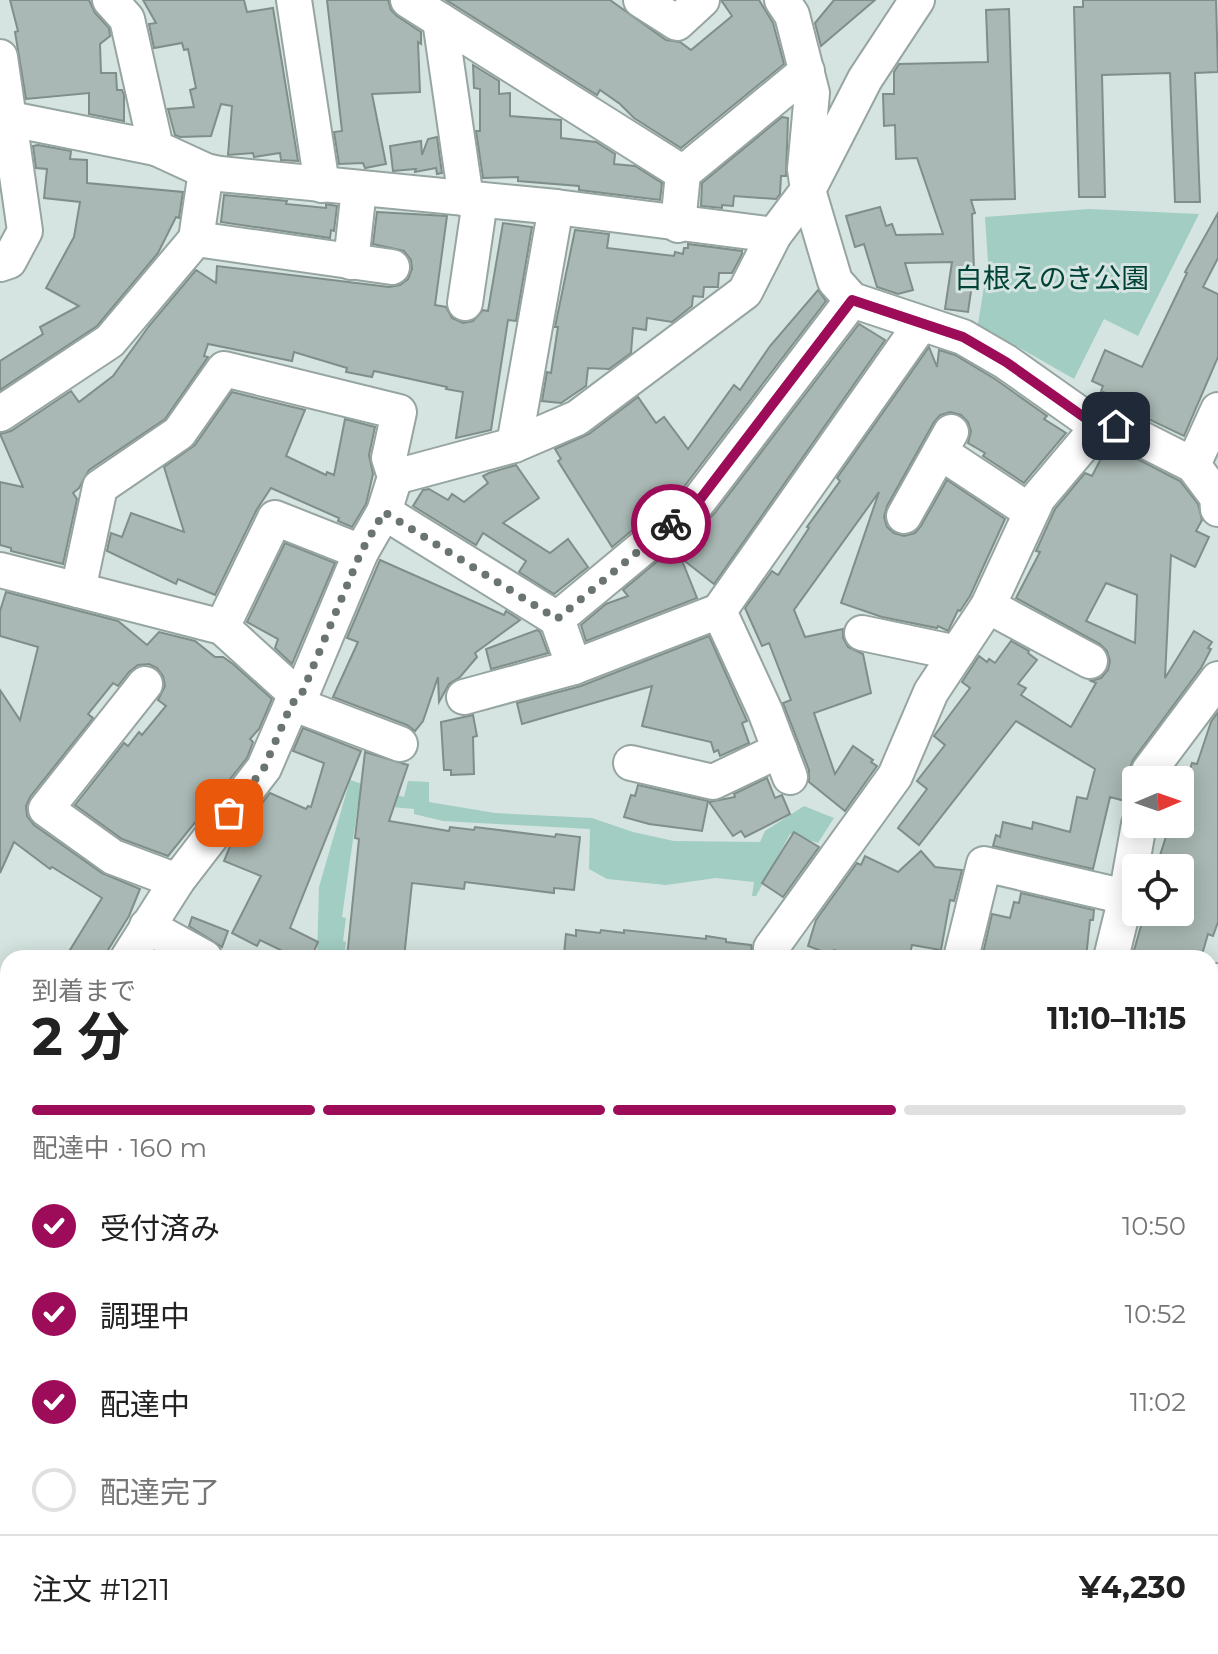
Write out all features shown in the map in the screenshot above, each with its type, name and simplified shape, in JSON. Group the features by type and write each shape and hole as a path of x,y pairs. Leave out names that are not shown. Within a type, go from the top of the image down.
{"street":[{"path":"110,0 127,19 156,148"},
{"path":"294,0 322,185"},
{"path":"408,0 683,173"},
{"path":"641,0 677,23 702,0"},
{"path":"782,0 792,15 812,93 805,169 808,190 835,281 852,300 963,337 1006,362 1098,427 1116,426 1193,465 1217,497 1218,509"},
{"path":"395,477 514,445 577,418 745,292 774,235 808,190 865,79 917,0"},
{"path":"440,20 473,200 465,303"},
{"path":"0,57 5,118 25,231 9,261 0,264"},
{"path":"678,225 683,173 807,71"},
{"path":"5,118 156,148 206,171 556,207 774,235"},
{"path":"0,414 110,341 196,239 206,171"},
{"path":"351,262 359,189"},
{"path":"514,445 556,207"},
{"path":"196,239 392,267"},
{"path":"557,619 698,502 852,300"},
{"path":"464,697 574,667 719,611 921,324"},
{"path":"78,590 100,487 179,433 224,369 399,412 389,458 395,477 384,512 361,552 264,768 177,881 133,950"},
{"path":"1193,465 1218,410"},
{"path":"771,950 895,776 931,692 988,606 1038,498 1098,427"},
{"path":"904,516 945,442 1031,512"},
{"path":"384,512 557,619 574,667"},
{"path":"222,627 275,518 361,552"},
{"path":"0,570 222,627 296,701 400,744"},
{"path":"988,606 1090,661"},
{"path":"631,763 713,782 785,764 719,611"},
{"path":"862,633 957,653"},
{"path":"1153,766 1218,679"},
{"path":"145,684 46,809 113,857 177,881"},
{"path":"963,950 984,864 1122,896"},
{"path":"1113,950 1122,913"},
{"path":"147,926 190,950"}],"green space":[{"name":"白根えのき公園","path":"1089,209 1199,214 1138,336 1104,319 1074,379 978,324 988,262 985,217"},
{"path":"350,780 404,797 408,781 429,782 429,802 495,813 592,818 633,832 674,841 760,842 765,831 804,806 834,818 818,843 790,834 756,896 752,896 754,882 716,878 666,885 607,879 589,869 590,829 443,821 414,814 414,809 358,804 342,917 346,918 345,950 317,950 319,887"}],"building":[{"path":"10,0 89,0 95,13 109,28 110,36 100,44 101,73 116,73 117,90 122,90 124,95 124,121 89,114 89,93 26,99 15,32 18,31"},
{"path":"143,0 244,0 247,12 273,8 298,161 281,160 280,153 254,157 253,153 228,155 232,106 221,104 211,136 175,135 168,109 194,107 190,90 196,88 188,49 184,50 182,43 154,48 149,24 156,23"},
{"path":"327,0 388,0 397,16 421,32 421,44 418,42 420,92 372,94 386,164 365,168 363,163 339,164 334,132 342,131"},
{"path":"446,0 610,0 666,40 680,42 691,50 732,16 721,0 759,0 773,23 784,64 681,148 634,118 600,90 597,95"},
{"path":"834,0 875,0 821,46 815,23"},
{"path":"1083,0 1216,0 1218,72 1195,73 1200,202 1175,202 1170,73 1102,75 1105,197 1079,197 1074,7 1083,7"},
{"path":"1009,9 1015,199 971,200 975,213 972,214 974,271 968,312 945,309 952,262 905,263 913,290 898,294 877,287 864,244 855,247 846,216 880,207 886,226 892,224 896,235 943,234 917,158 896,159 895,125 884,126 883,94 894,94 894,72 899,64 988,62 986,10"},
{"path":"473,65 499,81 499,94 510,93 510,116 561,120 561,138 596,142 615,154 614,164 635,166 662,183 660,200 579,190 579,186 518,181 518,177 483,178 476,131 480,131 480,89 474,88"},
{"path":"782,117 788,118 786,176 781,176 780,194 776,199 734,196 733,206 701,206 702,183"},
{"path":"437,137 442,173 437,174 436,168 415,172 416,169 393,171 390,146 421,141 422,155 428,139"},
{"path":"33,146 71,151 70,159 87,160 87,183 183,192 179,218 176,217 158,253 97,326 0,390 0,361 43,334 40,327 79,306 46,288 74,237 80,202 44,198 47,169 36,168"},
{"path":"224,195 326,208 326,204 337,206 334,231 331,230 330,238 221,222"},
{"path":"377,212 447,216 435,305 446,307 452,318 463,323 473,321 483,310 488,311 503,223 532,227 516,321 508,320 491,430 456,438 463,392 447,387 374,371 372,377 346,372 347,368 294,352 292,361 208,344 204,356 208,357 165,419 89,470 73,493 77,499 63,564 11,551 11,548 0,545 0,482 23,487 0,434 11,431 71,391 79,402 113,376 149,326 196,270 216,283 217,266 389,287 400,285 408,279 411,260 404,251 373,244"},
{"path":"1218,213 1218,258 1203,287 1218,294 1218,357 1184,436 1123,407 1125,401 1101,391 1103,386 1092,381 1105,350 1142,367 1185,272"},
{"path":"575,230 609,234 607,248 674,256 675,252 683,254 688,244 742,251 742,254 732,273 719,273 718,287 704,287 703,297 693,296 692,306 672,322 647,318 646,330 633,328 631,353 609,369 588,368 586,386 561,403 542,401 547,372 551,373 558,327 555,327"},
{"path":"818,290 826,301 683,488 612,547 558,461 561,459 555,449 589,434 638,397 656,423 664,417 688,449 734,385 740,390 770,346"},
{"path":"859,324 885,340 714,584 681,558 697,598 586,641 581,625 606,604 628,596 623,590 714,514"},
{"path":"929,347 937,367 939,350 955,355 995,379 1066,433 1024,483 968,443 971,431 961,415 950,412 940,415 934,422 887,506 884,517 887,527 904,536 915,533 947,480 1005,519 970,596 958,610 948,631 938,626 882,617 841,603 879,492 794,610 805,637 843,629 843,638 848,647 863,654 871,693 814,713 835,774 853,746 877,766 845,811 809,782 809,770 783,703 791,700 769,643 762,646 745,608 772,571 778,575 840,481 837,478"},
{"path":"232,392 305,410 286,456 326,475 327,472 334,475 345,419 375,427 369,455 373,474 366,504 352,527 338,521 339,518 271,488 257,509 215,595 178,579 176,584 107,551 111,533 122,537 131,513 184,532 164,467 195,445"},
{"path":"1107,447 1115,451 1116,448 1180,481 1198,504 1202,520 1196,531 1209,537 1195,567 1171,555 1165,678 1194,631 1212,642 1208,648 1211,649 1201,668 1131,766 1122,766 1122,800 1110,797 1093,869 993,846 996,835 1000,837 1003,822 1032,829 1033,822 1070,832 1077,797 1087,799 1095,769 1016,721 919,845 898,828 927,789 917,781 945,745 934,736 970,688 962,682 979,656 995,663 1011,641 1029,651 1037,660 1018,684 1026,688 1021,695 1071,727 1096,683 1091,681 1101,678 1108,670 1110,661 1107,651 1100,644 1016,598 1040,552 1036,551 1055,509 1085,473 1092,476","holes":["1106,583 1137,595 1135,643 1086,621"]},
{"path":"516,465 539,498 503,523 550,553 568,539 588,567 554,594 519,572 526,561 483,533 476,545 413,506 423,490 429,489 448,500 452,494 464,502 488,483 483,476"},
{"path":"285,543 335,563 292,664 275,648 278,639 247,622"},
{"path":"380,560 504,615 506,611 520,620 475,653 477,657 460,677 449,684 439,702 438,677 423,721 415,731 407,725 333,697 358,642 347,638"},
{"path":"6,592 118,621 147,645 159,632 195,641 215,657 223,657 233,664 272,699 259,729 250,739 253,742 247,758 168,856 122,839 75,805 124,743 128,746 139,732 142,735 166,706 158,700 165,686 163,676 149,664 138,665 118,686 113,683 88,714 93,718 30,797 26,806 27,816 34,825 102,873 140,889 129,916 108,950 70,950 102,898 52,867 50,869 14,842 0,873 0,690 20,720 38,647 0,636 0,611"},
{"path":"537,630 548,653 491,669 486,649"},
{"path":"709,636 747,721 742,723 749,743 720,756 718,750 714,752 711,742 642,726 652,686 522,724 517,703 581,686"},
{"path":"1218,712 1218,922 1213,936 1208,934 1203,950 1134,950 1141,926 1194,926 1194,854 1160,854 1166,838 1194,838 1194,766 1191,766 1192,763 1197,764 1211,722"},
{"path":"473,715 477,736 473,737 474,774 451,775 451,770 444,770 441,722"},
{"path":"303,728 361,751 290,928 318,942 314,950 281,950 260,940 257,946 232,933 261,876 224,861 231,844 270,793 306,809 311,807 324,763 293,751"},
{"path":"365,752 408,765 389,821 449,831 450,827 474,830 475,827 580,837 574,890 554,888 554,893 465,882 464,889 412,883 405,950 348,950 359,839 355,838"},
{"path":"767,778 775,798 782,795 790,814 745,837 741,831 733,836 709,802 735,797 734,794"},
{"path":"638,785 708,801 702,831 649,824 624,817 631,795 635,796"},
{"path":"794,832 819,847 783,897 762,883"},
{"path":"921,851 935,867 962,870 954,901 950,900 941,950 912,945 911,950 819,950 808,946 816,920 865,856 898,872"},
{"path":"1021,893 1094,910 1087,950 984,950 992,914 1010,918 1014,902 1019,903"},
{"path":"192,917 228,931 222,947 189,926"},
{"path":"576,930 624,933 624,930 706,939 706,936 751,945 752,950 564,950 566,934 576,936"}],"way so far":[{"path":"229,813 264,768 292,703 300,698 361,552 384,512 557,619 671,524"}],"route":[{"path":"671,524 698,502 852,300 963,337 1006,362 1098,427 1116,426"}]}
